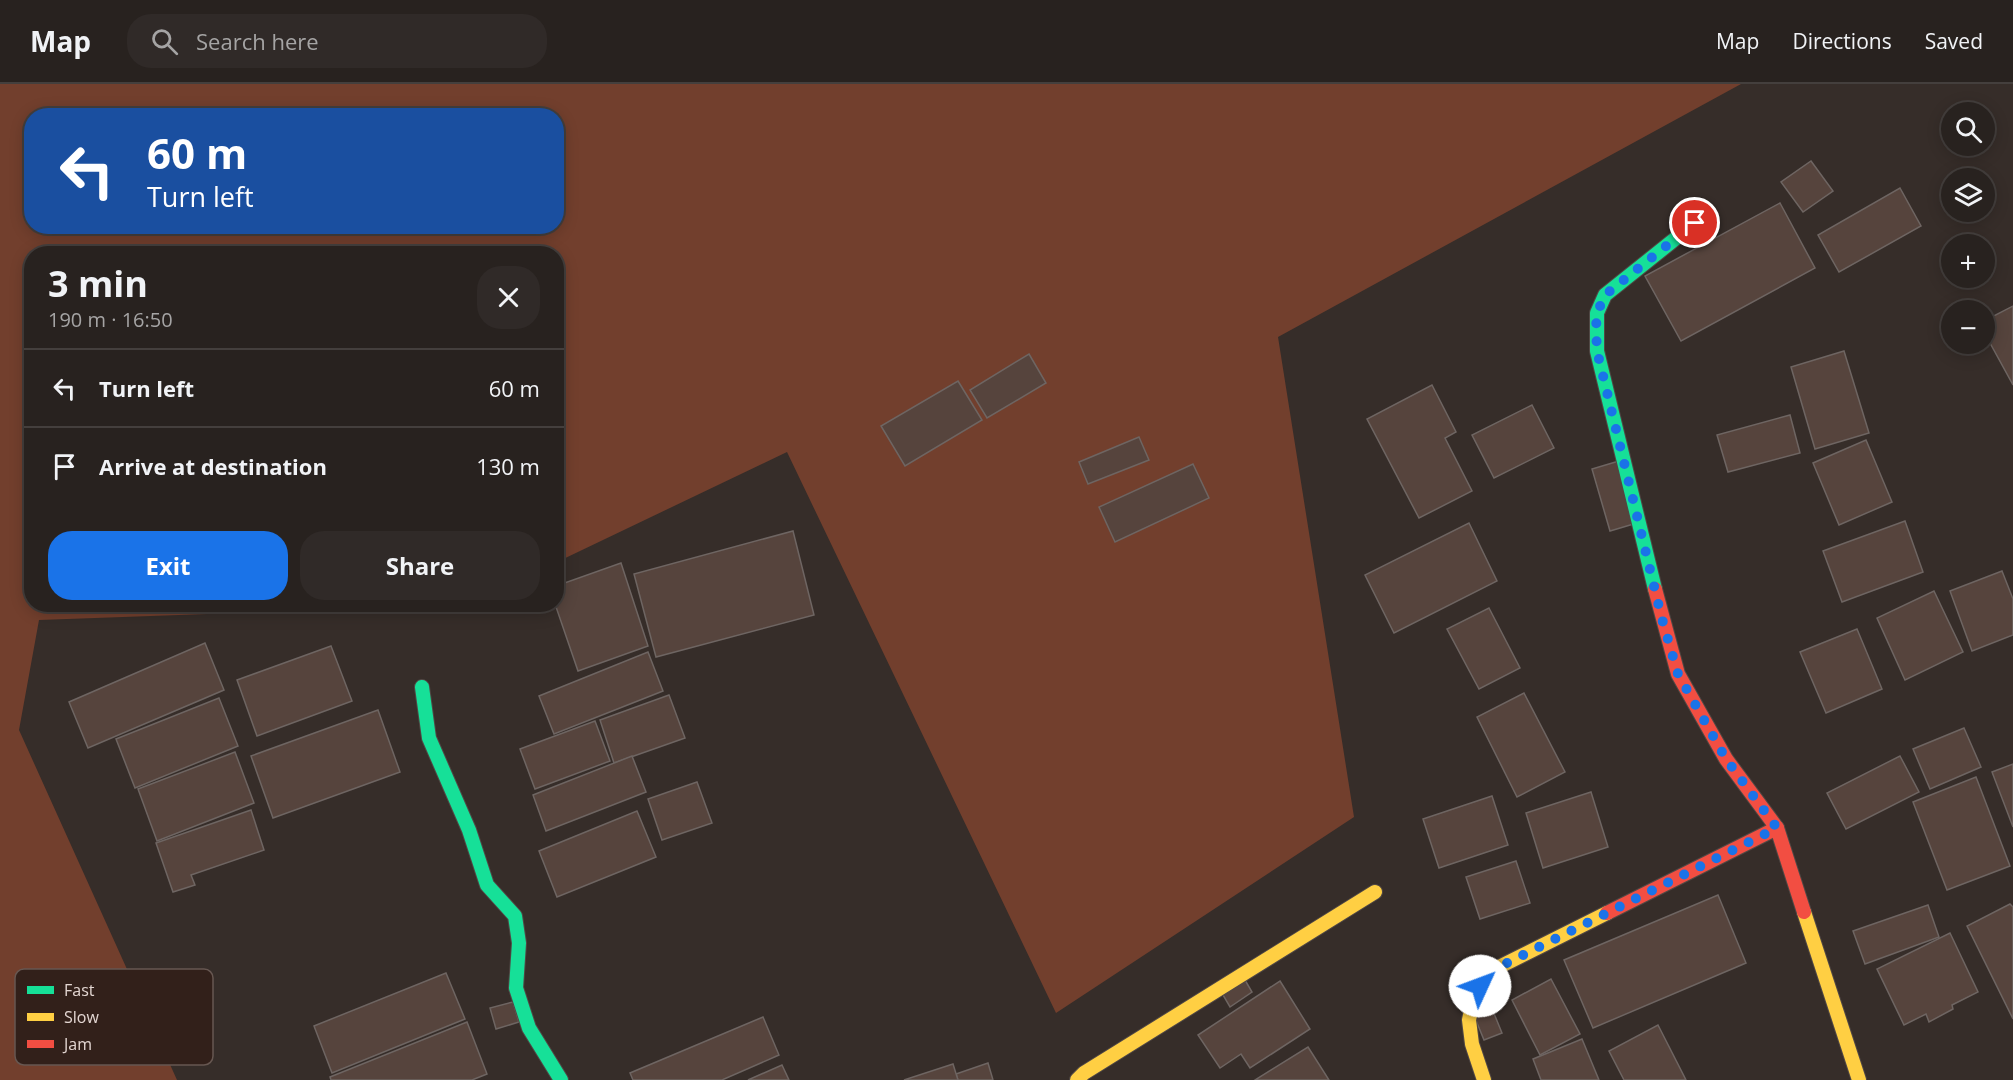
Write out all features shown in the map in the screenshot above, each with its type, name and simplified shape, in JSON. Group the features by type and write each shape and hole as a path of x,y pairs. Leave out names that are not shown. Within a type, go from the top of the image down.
{"street":[{"path":"1695,223 1605,295 1597,313 1597,351 1662,619 1678,674 1726,759 1777,828 1859,1080"},
{"path":"422,687 429,738 469,830 487,885 515,916 519,943 516,988 529,1028 561,1080"},
{"path":"1484,1080 1470,1041 1468,1024 1471,1006 1480,986 1497,968 1777,828"},
{"path":"1077,1080 1084,1073 1375,892"}],"shaded area":[{"path":"0,84 1741,84 1278,337 1354,817 1056,1013 787,452 564,559 564,246 24,246 24,612 263,612 39,620 19,730 127,969 15,969 15,1065 170,1065 177,1080 0,1080"}],"building":[{"path":"1811,161 1833,191 1803,212 1781,182"},
{"path":"1900,188 1921,226 1839,272 1818,235"},
{"path":"1780,203 1815,268 1681,341 1645,276"},
{"path":"2013,306 2013,385 1995,352 1995,315"},
{"path":"1844,351 1869,433 1815,449 1791,367"},
{"path":"1029,354 1046,383 987,418 970,390"},
{"path":"958,381 982,420 905,466 881,426"},
{"path":"1432,385 1456,432 1445,438 1472,491 1419,518 1367,419"},
{"path":"1532,405 1554,448 1494,478 1472,435"},
{"path":"1790,415 1800,453 1728,472 1717,435"},
{"path":"1139,437 1149,460 1088,484 1079,462"},
{"path":"1866,440 1892,502 1839,525 1813,463"},
{"path":"1619,461 1637,523 1610,531 1592,469"},
{"path":"1193,464 1209,498 1115,542 1099,507"},
{"path":"1905,521 1923,572 1842,602 1823,551"},
{"path":"1469,523 1497,581 1394,633 1365,575"},
{"path":"793,531 814,615 656,657 634,574"},
{"path":"621,563 648,646 578,671 558,612 564,612 564,583"},
{"path":"2002,571 2013,599 2013,635 1972,651 1950,591"},
{"path":"1934,591 1963,652 1905,680 1877,618"},
{"path":"1489,608 1520,668 1479,689 1447,629"},
{"path":"1857,629 1882,689 1826,713 1800,652"},
{"path":"205,643 224,690 88,748 69,702"},
{"path":"331,646 352,701 257,736 237,680"},
{"path":"648,652 663,691 554,734 539,696"},
{"path":"1524,693 1565,772 1517,797 1477,717"},
{"path":"669,695 685,738 614,763 600,720"},
{"path":"219,698 238,746 135,788 116,739"},
{"path":"378,710 400,772 273,818 251,756"},
{"path":"595,721 610,761 535,789 520,749"},
{"path":"1964,728 1981,767 1930,789 1913,749"},
{"path":"235,752 254,803 157,841 138,789"},
{"path":"632,756 646,792 546,831 533,795"},
{"path":"1900,756 1919,792 1846,829 1827,793"},
{"path":"2013,764 2013,827 1992,772"},
{"path":"1976,777 2010,866 1947,890 1913,802"},
{"path":"697,782 712,823 662,840 648,799"},
{"path":"1591,792 1608,847 1543,868 1526,813"},
{"path":"1492,796 1508,845 1439,868 1423,819"},
{"path":"251,810 264,850 191,875 195,885 173,892 156,843"},
{"path":"637,811 656,857 557,897 539,851"},
{"path":"1516,861 1530,903 1480,919 1466,877"},
{"path":"1718,895 1746,963 1593,1028 1564,960"},
{"path":"2010,904 2013,907 2013,1019 1967,926"},
{"path":"1928,905 1939,937 1865,964 1853,931"},
{"path":"1950,933 1978,992 1952,1005 1953,1009 1929,1022 1926,1014 1904,1025 1877,969"},
{"path":"446,973 465,1019 332,1073 314,1026"},
{"path":"1551,979 1580,1034 1540,1055 1512,1000"},
{"path":"1245,980 1252,992 1230,1007 1223,995"},
{"path":"1280,981 1310,1029 1250,1068 1241,1054 1220,1068 1198,1035"},
{"path":"513,1002 519,1022 496,1029 490,1008"},
{"path":"1493,1011 1502,1033 1484,1040 1475,1018"},
{"path":"763,1017 779,1055 722,1080 633,1080 630,1073"},
{"path":"467,1022 487,1074 472,1080 331,1080 330,1077"},
{"path":"1658,1025 1686,1080 1624,1080 1609,1051"},
{"path":"1582,1039 1599,1080 1541,1080 1533,1059"},
{"path":"1308,1047 1329,1080 1255,1080"},
{"path":"988,1063 993,1080 958,1080 956,1074"},
{"path":"953,1064 958,1080 904,1080"},
{"path":"782,1065 789,1080 748,1080"}],"traffic: fast":[{"path":"1655,589 1597,351 1597,313 1605,295 1695,223"},
{"path":"422,687 429,738 469,830 487,885 515,916 519,943 516,988 529,1028 561,1080"}],"traffic: slow":[{"path":"1077,1080 1084,1073 1375,892"},
{"path":"1804,912 1859,1080"},
{"path":"1484,1080 1472,1044 1469,1020 1474,996 1481,985 1497,968 1607,913"}],"traffic: jam":[{"path":"1655,589 1678,674 1726,759 1777,828 1804,912"},
{"path":"1607,913 1777,828"}],"route":[{"path":"1480,986 1497,968 1777,828 1726,759 1678,674 1662,619 1597,351 1597,313 1605,295 1695,223"}]}
